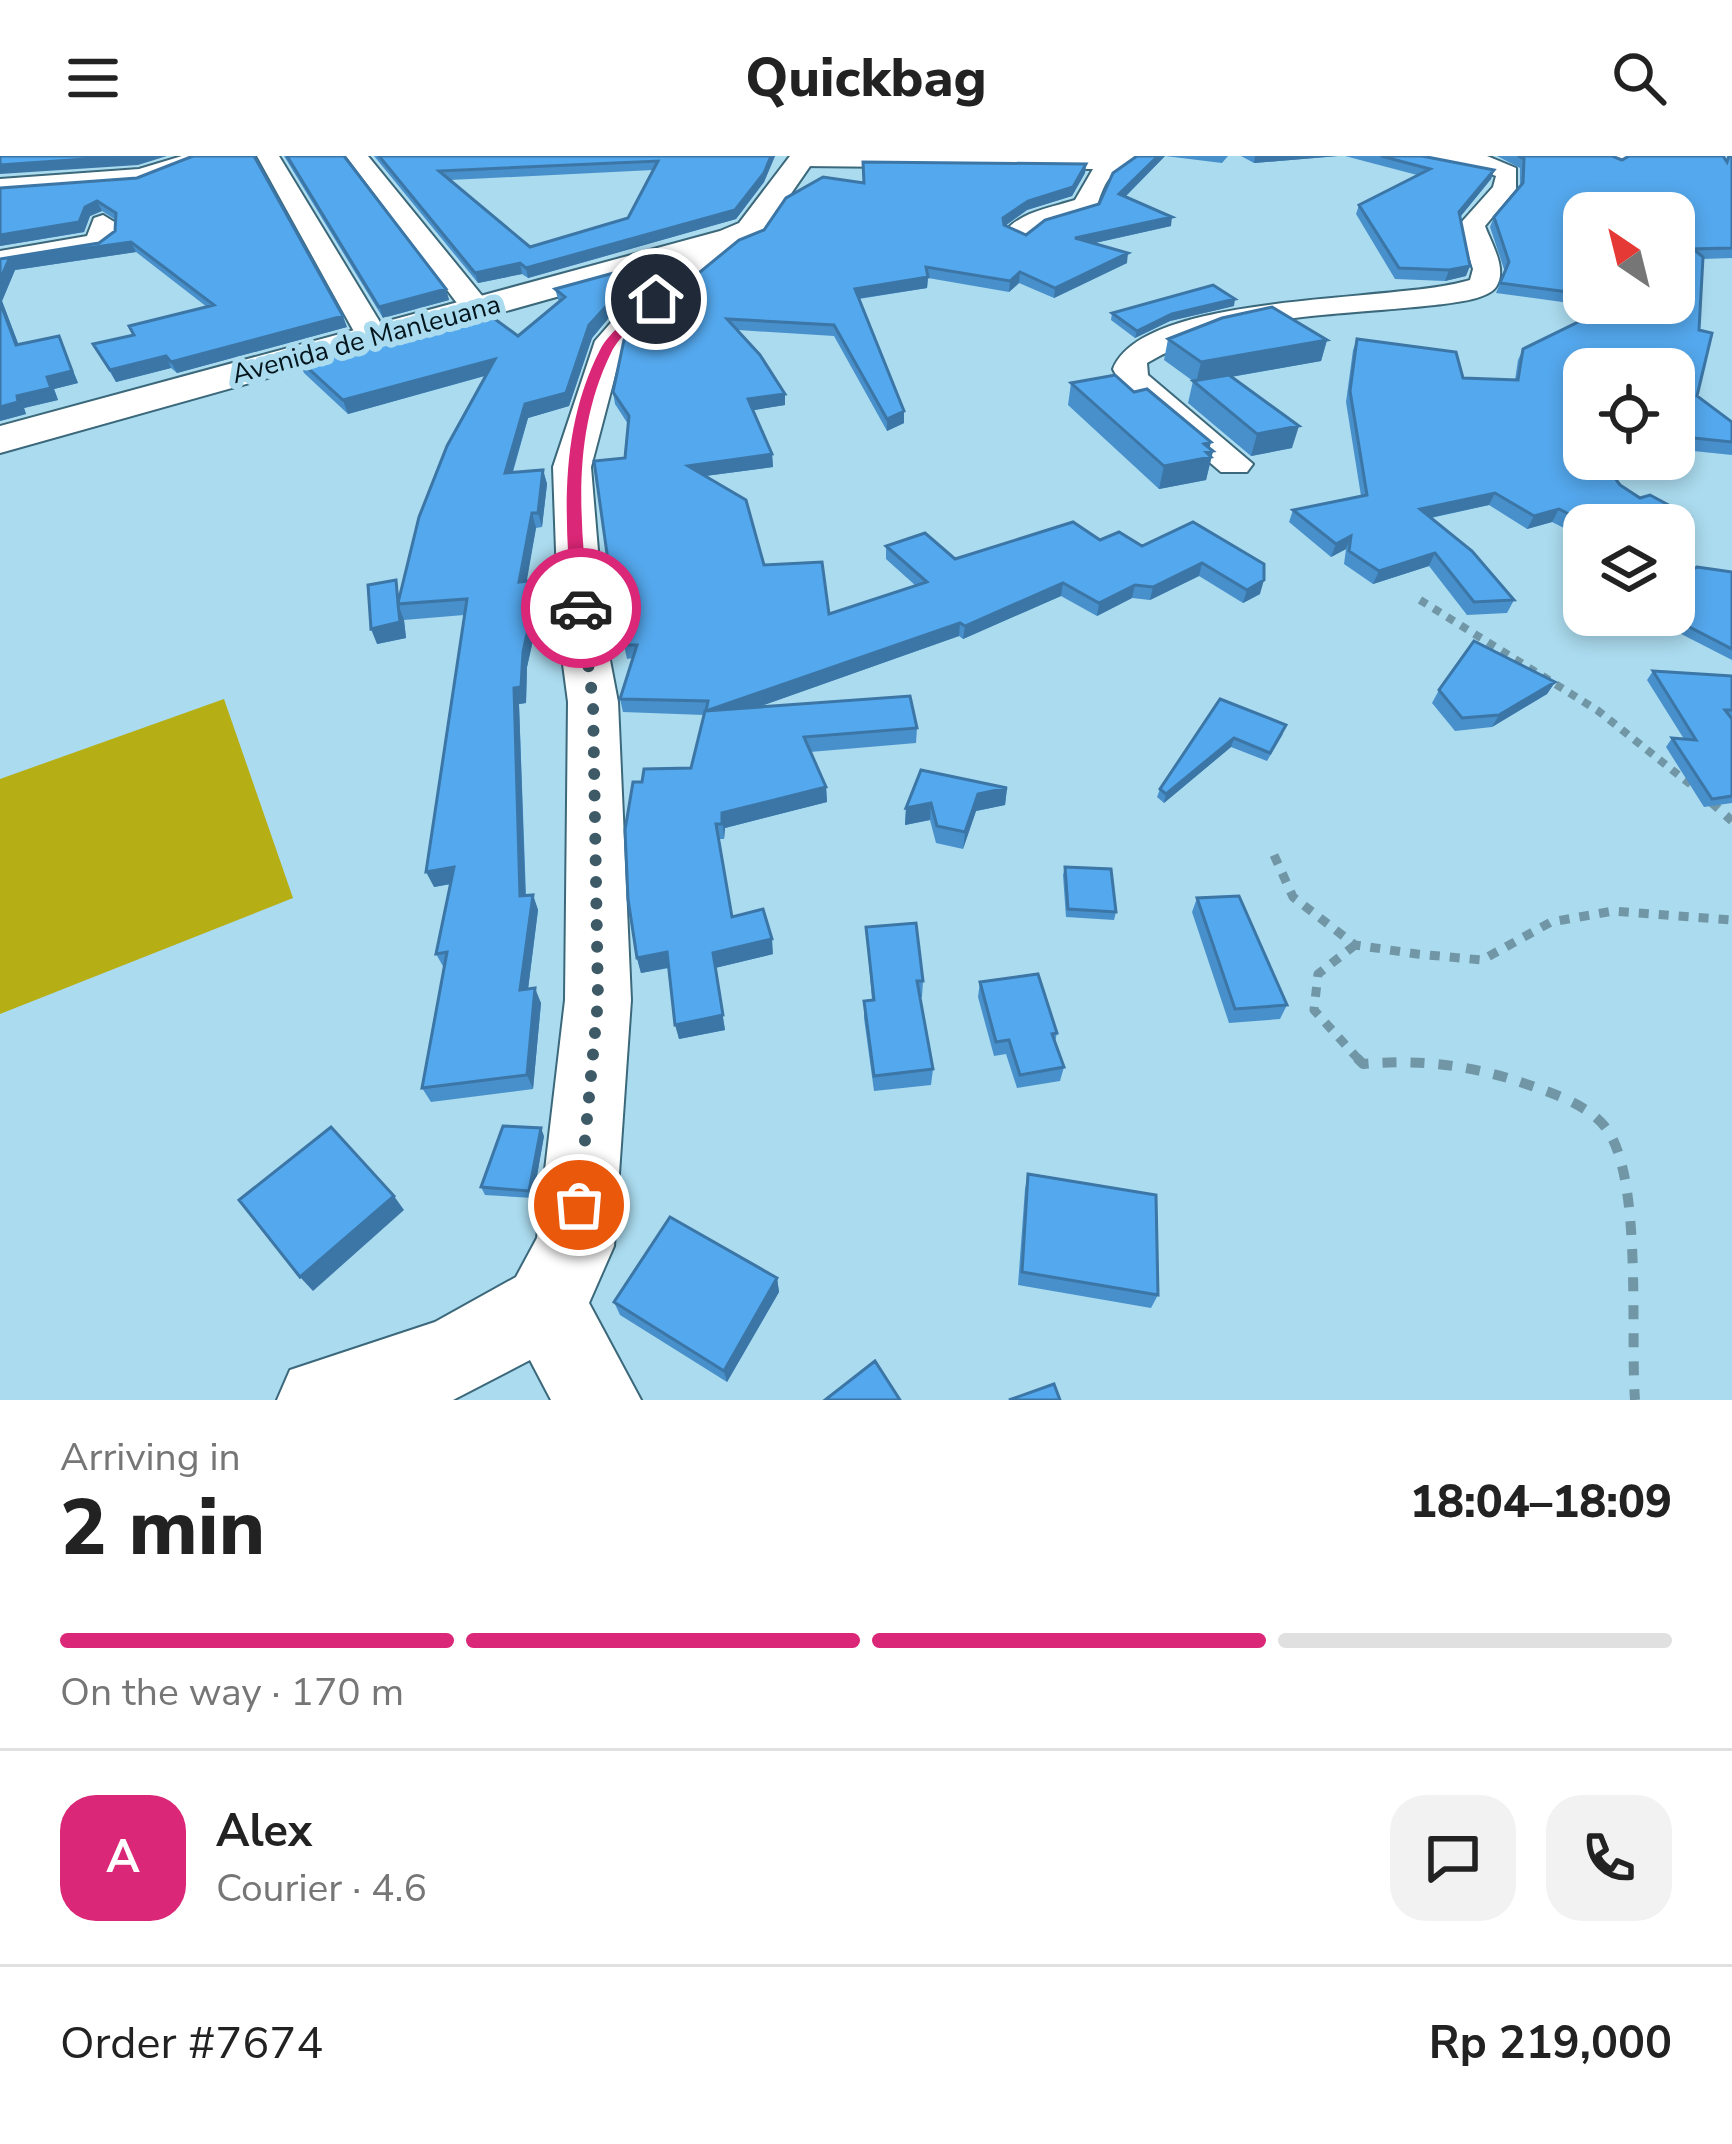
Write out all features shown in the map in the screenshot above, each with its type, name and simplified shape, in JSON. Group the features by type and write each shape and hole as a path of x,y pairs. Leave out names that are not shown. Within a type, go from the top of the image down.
{"main road":[{"path":"731,238 750,230 802,160"},
{"name":"Avenida de Manleuana","path":"0,440 731,238"}],"street":[{"path":"0,186 141,176 205,156"},
{"path":"268,156 373,337"},
{"path":"357,156 477,309"},
{"path":"1234,464 1135,380 1129,369 1133,358 1181,336 1295,309 1436,295 1483,285 1487,269 1472,225 1509,182 1508,173 1475,160 1418,156"},
{"path":"802,160 1116,158"},
{"path":"1022,233 1018,231 1025,224 1088,204 1087,193 1116,158"},
{"path":"802,160 869,184"},
{"path":"0,259 94,243 104,238 104,223"},
{"path":"320,1400 451,1359 545,1306 575,1246 598,1000 593,702 582,634 572,466 607,348 626,324 731,238"},
{"path":"545,1306 598,1400"}],"path":[{"path":"1420,600 1598,710 1732,821"},
{"path":"1274,855 1293,897 1354,945 1482,960 1551,922 1613,911 1732,920"},
{"path":"1354,945 1318,974 1314,1010 1363,1064 1414,1058 1482,1067 1564,1099 1609,1129 1626,1181 1635,1400"}],"shaded area":[{"path":"224,699 293,898 0,1014 0,779"}],"building":[{"path":"0,156 128,156 0,165"},
{"path":"193,156 254,156 343,316 171,362 166,356 110,370 93,344 134,335 129,326 214,305 131,242 9,259 0,280 0,259 99,243 115,231 116,213 97,201 85,207 79,222 0,235 0,188 137,178"},
{"path":"287,156 344,156 446,289 379,307"},
{"path":"379,156 771,156 764,173 735,210 526,268 520,263 475,273","holes":["658,161 628,218 530,247 439,171"]},
{"path":"1137,156 1158,156 1119,194 1172,217 1075,238 1128,253 1055,288 1020,272 1010,281 926,267 928,277 855,289 904,411 887,419 834,325 727,319 760,355 785,394 748,399 772,454 688,466 746,500 764,565 822,562 829,614 927,582 886,546 925,533 955,559 1073,522 1100,540 1119,532 1142,546 1193,522 1264,564 1264,580 1247,590 1202,563 1153,587 1135,585 1099,603 1063,583 965,626 960,623 706,711 708,701 620,699 637,645 624,645 633,597 606,598 610,575 594,461 625,458 629,416 613,392 624,340 639,322 739,240 764,230 786,198 823,177 864,183 863,162 1086,164 1073,187 1028,201 1003,218 1004,225 1026,235 1045,220 1099,204 1113,173"},
{"path":"1381,156 1422,156 1494,170 1459,212 1470,266 1399,268 1359,205 1430,169"},
{"path":"1518,156 1612,156 1622,160 1629,156 1723,156 1727,162 1732,156 1732,248 1695,249 1695,192 1563,192 1563,291 1500,283 1509,262 1494,217 1523,183 1524,159"},
{"path":"1695,251 1703,257 1699,330 1712,333 1697,396 1732,422 1732,442 1695,438 1695,348 1563,348 1563,480 1616,480 1640,498 1650,495 1667,504 1563,504 1563,511 1534,516 1495,493 1420,509 1472,551 1514,600 1474,602 1435,553 1379,571 1349,551 1351,536 1336,544 1293,510 1367,495 1350,391 1357,339 1456,352 1463,378 1518,380 1523,349 1574,324 1695,324"},
{"path":"665,259 589,325 566,393 525,404 505,473 543,470 538,513 532,513 519,582 539,580 523,652 521,687 514,688 520,896 533,895 520,990 535,988 527,1075 422,1088 447,952 436,954 454,867 426,872 467,599 398,604 400,622 371,629 368,585 396,580 398,603 419,517 447,446 495,359 343,400 298,359 481,309 518,336 565,297 555,289"},
{"path":"1213,285 1235,299 1172,314 1137,331 1112,313"},
{"path":"0,302 16,345 59,336 72,371 47,377 51,388 17,396 18,402 0,407"},
{"path":"1272,307 1327,340 1201,362 1168,339 1222,318"},
{"path":"1115,375 1134,392 1147,389 1211,442 1204,444 1213,451 1206,452 1211,457 1164,466 1071,383"},
{"path":"1229,375 1299,426 1257,434 1193,381"},
{"path":"1695,568 1732,572 1732,649 1695,630"},
{"path":"1474,641 1555,682 1499,715 1462,718 1439,690"},
{"path":"1653,671 1732,676 1732,710 1725,710 1732,719 1732,796 1712,799 1672,738 1696,740"},
{"path":"910,696 917,728 804,737 826,787 722,813 722,824 716,824 732,917 763,909 772,939 713,953 723,1015 675,1025 667,952 637,958 625,830 633,782 642,782 644,769 691,768 705,711"},
{"path":"1220,699 1286,725 1270,753 1234,738 1166,794 1160,789"},
{"path":"921,770 1007,788 978,794 965,832 937,826 931,803 906,808"},
{"path":"1065,867 1111,869 1116,912 1068,909"},
{"path":"1239,896 1287,1005 1235,1009 1197,898"},
{"path":"916,923 923,981 917,981 933,1069 874,1076 864,1001 874,1000 866,927"},
{"path":"1038,974 1064,1067 1020,1075 1009,1040 996,1042 980,982"},
{"path":"503,1126 541,1128 529,1191 481,1187"},
{"path":"331,1127 394,1196 300,1277 239,1200"},
{"path":"1028,1174 1156,1195 1158,1295 1022,1272"},
{"path":"670,1217 777,1278 724,1371 614,1302"},
{"path":"875,1361 900,1400 825,1400"},
{"path":"1054,1384 1060,1400 1009,1400"}],"way so far":[{"path":"579,1205 598,1000 593,702 581,608"}],"route":[{"path":"581,608 571,497 580,427 607,348 656,299"}]}
